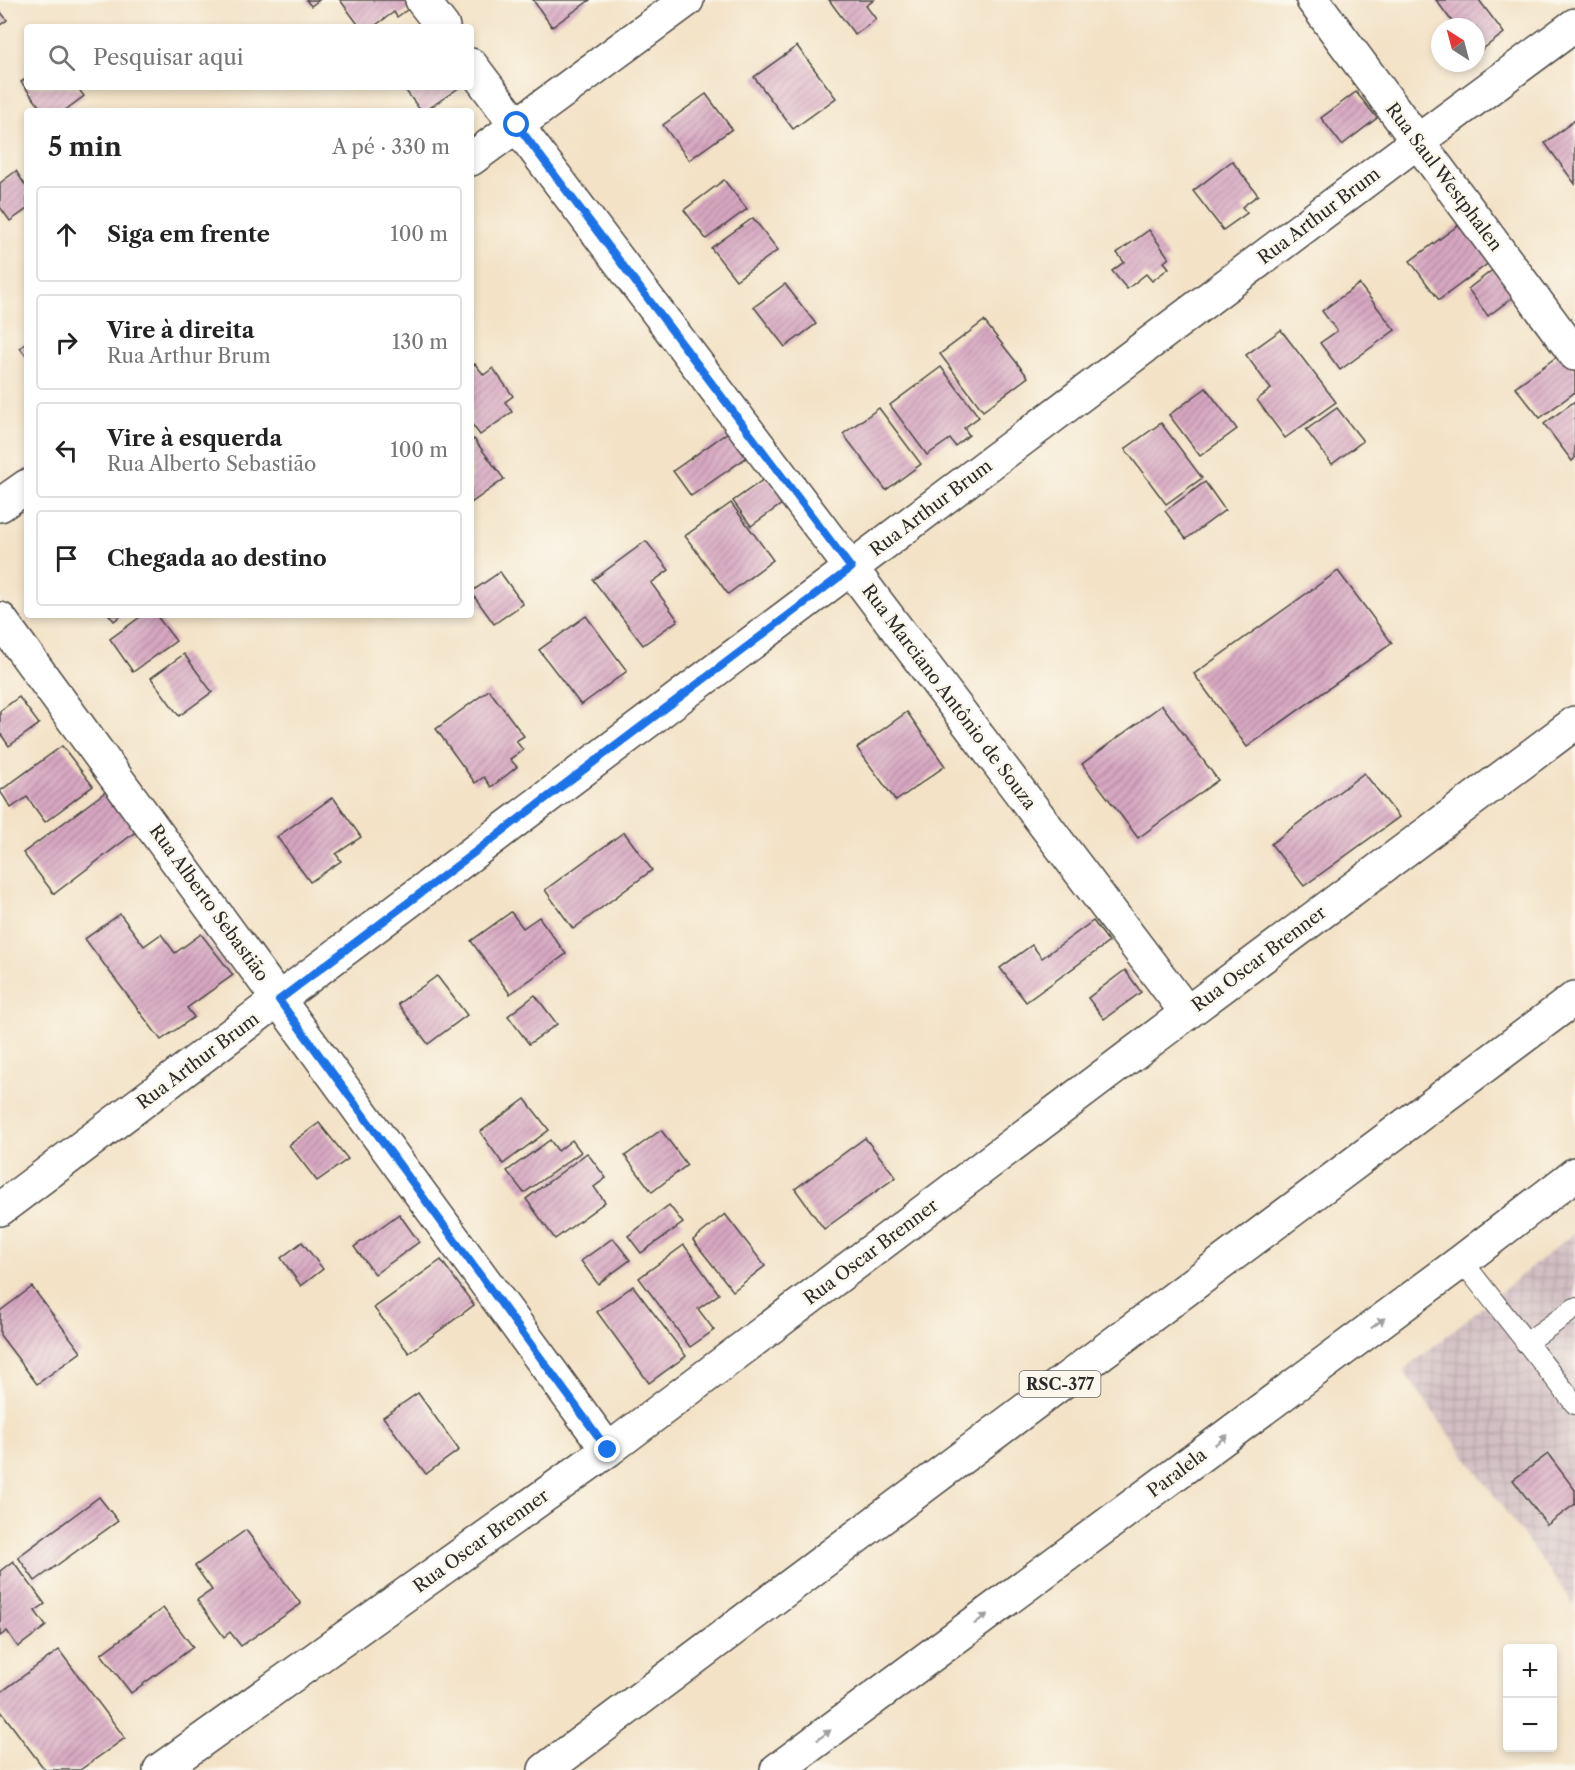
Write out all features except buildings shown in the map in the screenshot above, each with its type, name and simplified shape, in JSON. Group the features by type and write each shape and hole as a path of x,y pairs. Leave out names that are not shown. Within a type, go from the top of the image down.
{"street":[{"path":"422,0 440,24"},
{"path":"474,157 687,0"},
{"name":"Rua Saul Westphalen","path":"1313,0 1575,354"},
{"name":"Rua Arthur Brum","path":"0,1209 1575,25"},
{"name":"Rua Marciano Antônio de Souza","path":"474,69 1187,1013"},
{"path":"0,505 24,488"},
{"name":"Rua Alberto Sebastião","path":"0,618 608,1450"},
{"name":"Rua Oscar Brenner","path":"160,1770 608,1450 1575,723"},
{"name":"RSC-377","path":"545,1770 1575,998"},
{"name":"Paralela","path":"777,1770 1462,1261 1575,1174"}],"lane":[{"path":"1462,1261 1575,1404"},
{"path":"1526,1343 1575,1308"}],"shaded area":[{"path":"1575,1232 1575,1606 1403,1371"}],"route":[{"path":"517,125 851,568 279,1000 608,1450"}]}
